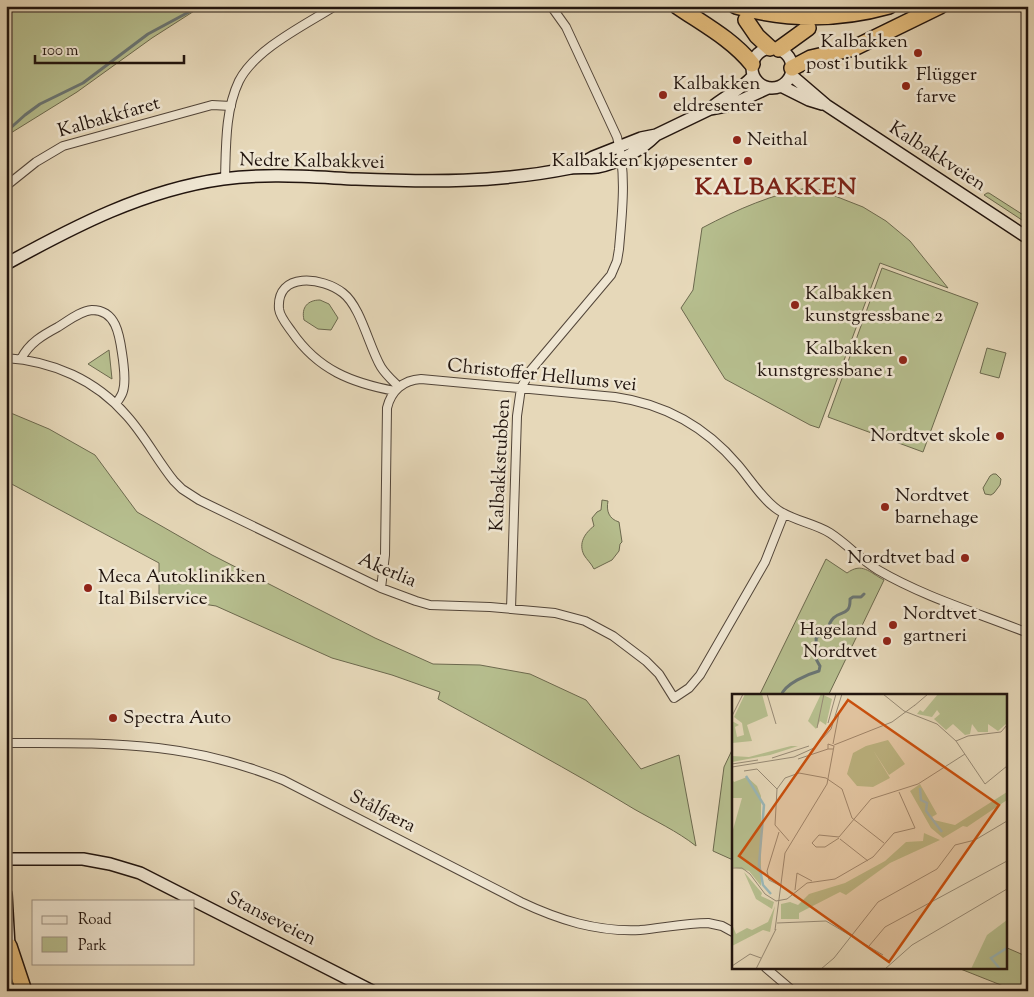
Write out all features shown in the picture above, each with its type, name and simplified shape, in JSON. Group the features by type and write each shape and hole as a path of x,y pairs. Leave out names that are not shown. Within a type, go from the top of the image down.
{"highway":[{"path":"677,6 730,41 739,49 753,70"},
{"path":"736,6 777,14 812,16 854,14 889,6"},
{"path":"791,72 811,58 854,48 940,6"},
{"path":"746,20 757,36 774,48 808,28"},
{"path":"6,968 9,946"},
{"path":"9,946 24,991"}],"main road":[{"path":"774,48 788,56 791,72 781,86 768,88 757,81 753,70 756,55 765,49 774,48"},
{"name":"Nedre Kalbakkvei","path":"6,264 78,226 118,208 172,190 225,179 271,176 472,181 524,176 573,168 596,167 621,152 644,146 656,135 710,109 722,99 740,89 753,70"},
{"name":"Kalbakkveien","path":"791,72 826,105 1028,238"},
{"name":"Kalbakkveien","path":"781,86 809,100 826,105"},
{"name":"Nedre Kalbakkvei","path":"710,109 731,105 768,88"},
{"name":"Stanseveien","path":"6,859 83,859 110,864 140,873 193,900"},
{"path":"6,894 9,946"},
{"name":"Stanseveien","path":"195,901 372,991"}],"street":[{"path":"225,179 231,106 240,80 265,50 335,6"},
{"path":"551,6 566,27 610,121 621,152"},
{"name":"Kalbakkfaret","path":"6,186 36,162 63,146 212,105 231,106"},
{"name":"Kalbakkstubben","path":"510,609 517,416 522,388 531,370 614,270 620,236 621,152"},
{"path":"309,280 342,292 353,306 381,367 397,389 369,386 352,380 331,370 314,358 296,338 281,316 279,306 284,291 297,281 309,280"},
{"path":"21,359 33,343 55,328 83,312 94,310 101,312 112,319 120,338 125,374 123,391 116,404"},
{"name":"Akerlia","path":"6,358 21,359 52,366 74,375 96,388 116,404 139,432 174,481 190,495 404,598 430,605 563,614 593,624 626,646 654,669 665,682 674,698 689,688 700,675 765,562 784,514"},
{"name":"Christoffer Hellums vei","path":"397,389 411,380 421,379 625,398 646,403 682,417 704,432 720,446 769,502 784,514"},
{"path":"381,588 385,555 387,414 389,401 397,389"},
{"path":"784,514 831,534 868,564 889,576 1028,633"},
{"name":"Stålfjæra","path":"6,743 128,745 214,757 283,780 561,920 587,926 625,930 708,923 722,926 732,931"},
{"path":"768,970 793,991"}],"green space":[{"path":"6,6 202,6 152,38 77,92 6,136"},
{"path":"812,187 863,207 886,221 910,241 948,288 880,263 819,428 725,379 681,308 693,290 702,228 756,203"},
{"path":"987,193 1028,218 1028,224 984,195"},
{"name":"Kalbakken kunstgressbane 1","path":"882,268 978,303 923,452 828,417"},
{"path":"320,300 329,304 338,318 331,330 318,329 304,320 303,315 306,305 312,301"},
{"path":"987,348 1006,353 999,378 980,373"},
{"path":"109,350 112,379 88,364"},
{"path":"6,411 49,429 95,455 137,512 212,555 375,638 433,664 480,665 530,674 586,700 641,769 679,755 696,846 674,831 586,780 438,699 440,692 392,675 332,658 216,606 159,597 159,563 6,481"},
{"path":"993,474 996,474 1001,479 1000,485 991,495 985,494 983,488"},
{"path":"602,500 608,501 607,508 609,514 619,522 622,542 619,551 612,560 594,569 582,551 582,542 585,535 594,526 592,518 601,510"},
{"path":"826,559 847,573 861,568 870,571 884,580 829,694 760,694"},
{"path":"732,750 732,860 713,851 724,767"},
{"path":"1006,947 1028,957 1028,991 1016,991 963,970 1006,970"}],"waterway":[{"path":"6,132 40,104 83,83 148,34 200,6"},
{"path":"782,694 791,684 819,671 820,666 814,652 816,638 828,629 830,622 837,615 848,610 850,599 861,597 864,594"}],"place":[{"name":"Kalbakken post i butikk","path":"918,53"},
{"name":"Flügger farve","path":"906,86"},
{"name":"Kalbakken eldresenter","path":"663,95"},
{"name":"Neithal","path":"737,140"},
{"name":"Kalbakken kjøpesenter","path":"748,161"},
{"name":"Kalbakken kunstgressbane 2","path":"795,305"},
{"name":"Kalbakken kunstgressbane 1","path":"903,360"},
{"name":"Nordtvet skole","path":"1000,436"},
{"name":"Nordtvet barnehage","path":"885,507"},
{"name":"Nordtvet bad","path":"965,558"},
{"name":"Meca Autoklinikken Ital Bilservice","path":"88,588"},
{"name":"Nordtvet gartneri","path":"893,625"},
{"name":"Hageland Nordtvet","path":"887,641"},
{"name":"Spectra Auto","path":"113,718"}],"district":[{"name":"KALBAKKEN","path":"776,188"}]}
